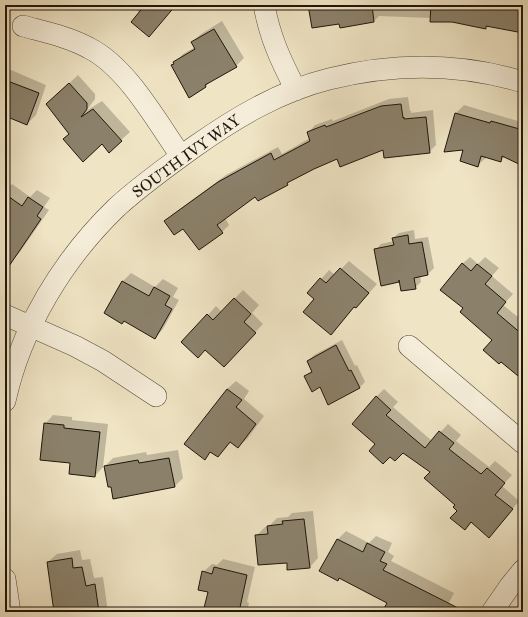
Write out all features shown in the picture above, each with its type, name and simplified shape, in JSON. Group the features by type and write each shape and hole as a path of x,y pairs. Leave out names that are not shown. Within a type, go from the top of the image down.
{"street":[{"path":"264,5 272,40 282,64 296,90"},
{"path":"23,26 62,37 90,48 108,61 122,73 181,156"},
{"name":"SOUTH IVY WAY","path":"5,401 9,381 31,327 61,273 95,231 117,207 154,176 216,131 264,104 296,90 328,79 365,71 427,67 457,68 523,82"},
{"path":"5,315 75,346 103,361 156,396"},
{"path":"409,346 523,443"},
{"path":"492,612 523,570"},
{"path":"5,579 10,612"}],"building":[{"path":"145,5 176,5 149,37 131,22"},
{"path":"308,5 372,5 374,22 340,28 339,24 312,28"},
{"path":"431,5 523,5 523,33 486,26 486,29 452,22 430,22"},
{"path":"214,29 237,67 205,85 206,87 189,98 171,65 174,64 173,62 195,49 191,42"},
{"path":"5,80 39,93 27,125 5,116"},
{"path":"69,83 87,103 87,109 81,117 93,109 122,141 109,153 102,144 83,162 63,139 69,134 46,104"},
{"path":"401,104 404,119 426,117 430,153 384,158 383,150 340,167 337,159 287,183 288,185 258,201 255,197 217,225 223,233 199,250 183,229 174,235 164,221 218,182 271,153 274,160 310,141 307,132 325,125 326,127 381,106"},
{"path":"455,113 490,123 491,121 523,130 523,166 502,156 501,162 481,156 478,167 460,161 463,150 444,152"},
{"path":"5,194 22,206 28,197 43,207 37,216 41,219 5,272"},
{"path":"408,235 409,244 422,242 428,275 414,278 416,289 401,291 399,280 399,282 381,286 374,249 394,245 392,238"},
{"path":"462,263 471,271 477,264 492,276 485,284 506,302 497,313 523,335 523,380 501,362 499,364 483,350 492,340 460,312 463,308 440,290"},
{"path":"340,268 369,293 356,308 354,307 331,335 303,312 314,299 307,293 320,278 326,283"},
{"path":"122,281 149,296 154,287 170,296 165,305 172,309 155,339 124,321 122,324 104,313"},
{"path":"234,298 251,314 244,322 256,333 224,367 205,350 198,358 181,342 207,314 213,320"},
{"path":"336,345 349,371 351,370 360,388 328,405 320,387 312,392 304,376 312,372 307,361"},
{"path":"227,389 242,400 236,407 256,424 238,448 230,442 218,457 210,452 205,460 184,444"},
{"path":"376,396 391,410 386,415 425,448 439,431 454,443 449,449 468,464 481,474 487,468 505,483 495,495 513,509 489,538 471,522 465,530 450,518 457,511 453,507 455,505 424,478 430,472 403,453 395,461 390,457 383,464 369,451 375,444 352,424"},
{"path":"44,423 64,425 64,428 100,432 95,477 69,474 70,463 40,460"},
{"path":"169,458 175,487 113,499 111,487 108,487 104,466 138,460 139,463"},
{"path":"304,519 310,568 287,570 287,563 258,565 255,535 268,534 267,526 283,524 282,521"},
{"path":"337,539 363,552 367,543 385,552 380,561 387,564 383,570 466,612 382,612 387,603 339,578 338,581 319,571"},
{"path":"72,558 73,568 82,567 86,586 95,584 99,612 54,612 47,562"},
{"path":"214,567 247,575 239,612 203,612 208,592 198,590 202,571 212,574"}]}
